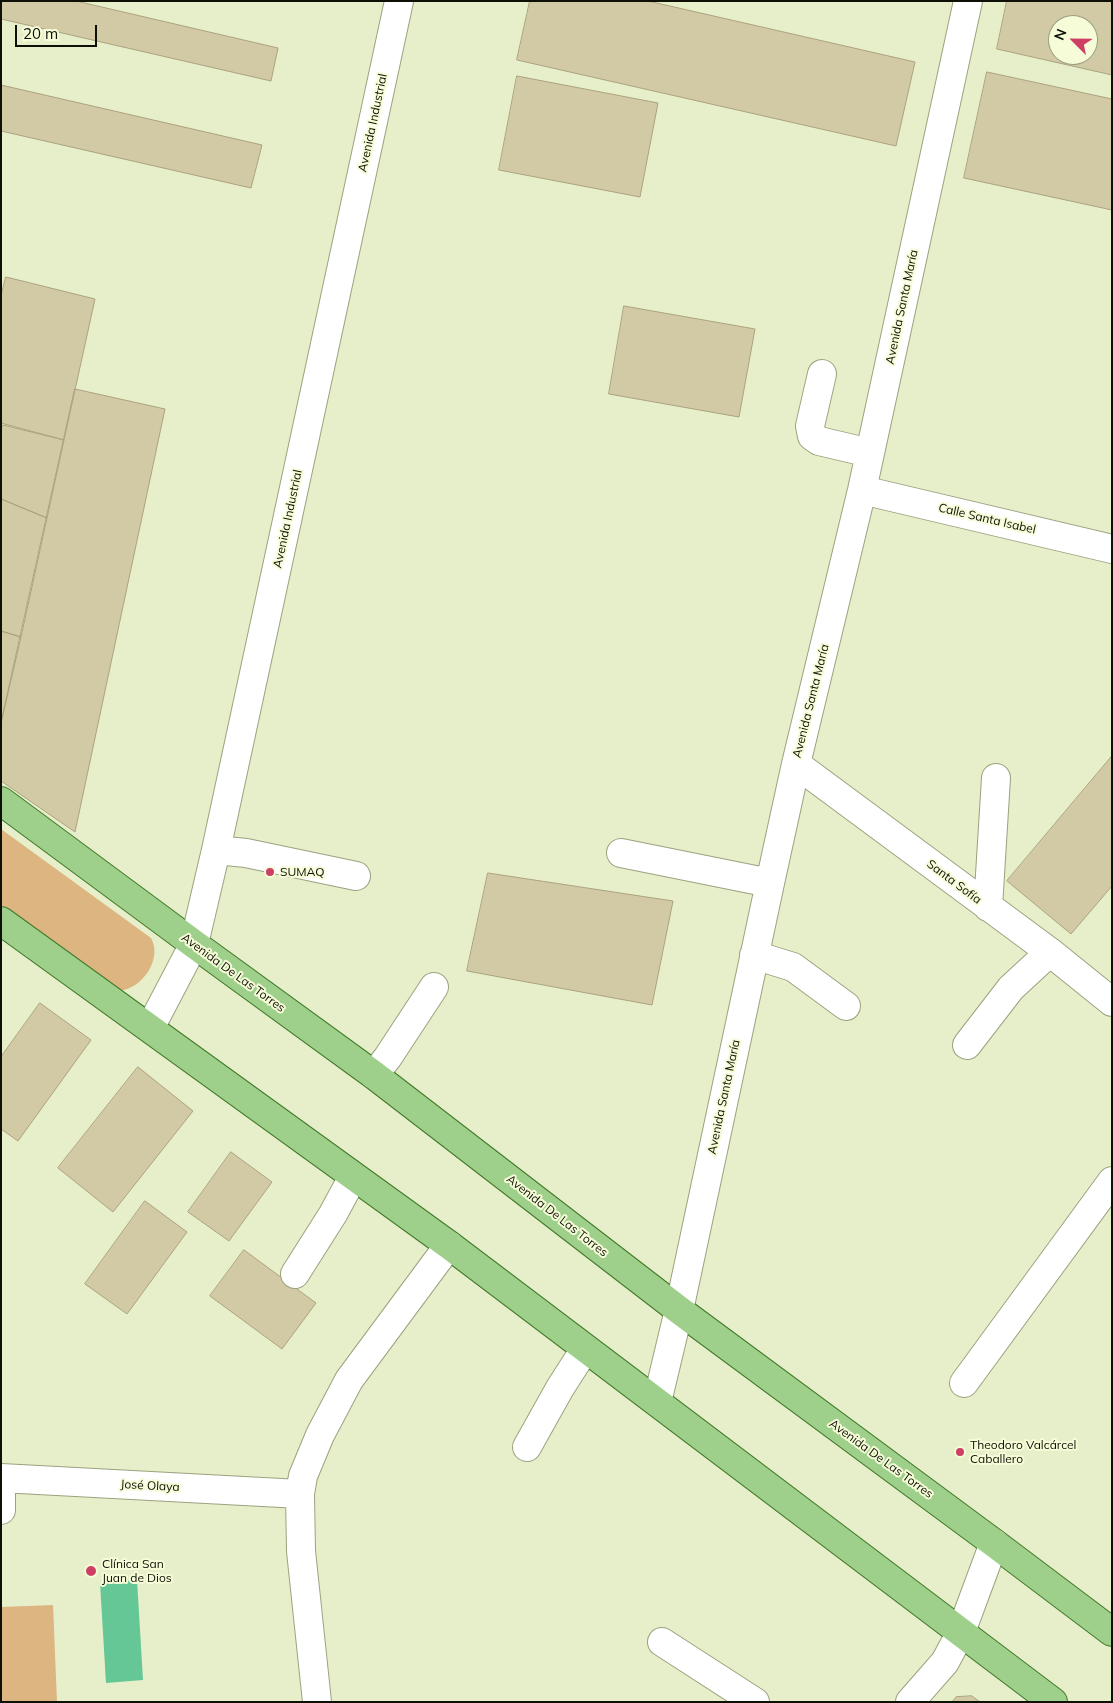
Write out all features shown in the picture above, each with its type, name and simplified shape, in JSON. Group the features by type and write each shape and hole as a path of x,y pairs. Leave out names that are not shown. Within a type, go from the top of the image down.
{"main road":[{"name":"Avenida De Las Torres","path":"1,801 374,1075 679,1310 1112,1632"},
{"path":"1,921 449,1245 1053,1702"}],"street":[{"name":"Avenida Industrial","path":"150,1028 194,944 216,850 399,1"},
{"name":"Avenida Santa María","path":"657,1402 679,1310 796,764 862,490 968,1"},
{"path":"822,374 810,426 812,436 819,441 870,453"},
{"name":"Calle Santa Isabel","path":"862,490 1112,549"},
{"name":"Santa Sofía","path":"796,764 1050,952 1112,1002"},
{"path":"988,907 996,778"},
{"path":"216,850 246,854 356,876"},
{"path":"621,853 770,883"},
{"path":"968,1045 1011,988 1050,952"},
{"path":"754,955 793,968 846,1006"},
{"path":"374,1075 388,1057 434,986"},
{"path":"295,1274 333,1214 353,1176"},
{"path":"964,1383 1112,1181"},
{"path":"316,1702 301,1550 300,1494 303,1476 320,1435 349,1380 449,1245"},
{"path":"527,1447 560,1388 585,1349"},
{"name":"José Olaya","path":"1,1478 300,1494"},
{"path":"1,1491 1,1510"},
{"path":"910,1702 945,1662 961,1632 994,1543"},
{"path":"662,1642 755,1702"}],"shaded area":[{"path":"1,829 151,938 154,945 153,961 150,969 139,982 124,990 113,990 1,906"},
{"path":"137,1580 143,1680 106,1683 100,1583"},
{"path":"53,1605 57,1702 1,1702 1,1607"}],"building":[{"path":"1,1 76,1 278,48 271,81 1,19"},
{"path":"530,1 648,1 915,62 896,146 517,60"},
{"path":"1007,1 1112,1 1112,75 1068,65 1098,65 1098,15 1048,15 1048,61 997,49"},
{"path":"987,72 1112,99 1112,210 964,178"},
{"path":"517,76 658,103 640,197 499,170"},
{"path":"1,85 262,145 251,188 1,131"},
{"path":"6,277 95,299 64,440 1,423 1,296"},
{"path":"624,306 755,329 739,417 609,394"},
{"path":"75,389 165,409 75,832 1,781 1,723"},
{"path":"3,425 64,440 47,518 1,499 1,430"},
{"path":"1,499 47,518 21,637 1,631"},
{"path":"1,631 21,637 1,723"},
{"path":"1112,756 1112,886 1071,934 1007,881"},
{"path":"488,873 673,901 652,1005 467,971"},
{"path":"40,1003 91,1040 18,1141 1,1129 1,1057"},
{"path":"138,1067 193,1111 113,1212 58,1168"},
{"path":"231,1152 272,1182 229,1241 188,1212"},
{"path":"145,1201 187,1232 127,1314 85,1284"},
{"path":"244,1250 316,1303 282,1349 210,1296"},
{"path":"972,1696 980,1702 952,1702 956,1697"}],"place":[{"name":"SUMAQ","path":"270,872"},
{"name":"Theodoro Valcárcel Caballero","path":"960,1452"},
{"name":"Clínica San Juan de Dios","path":"91,1571"}]}
